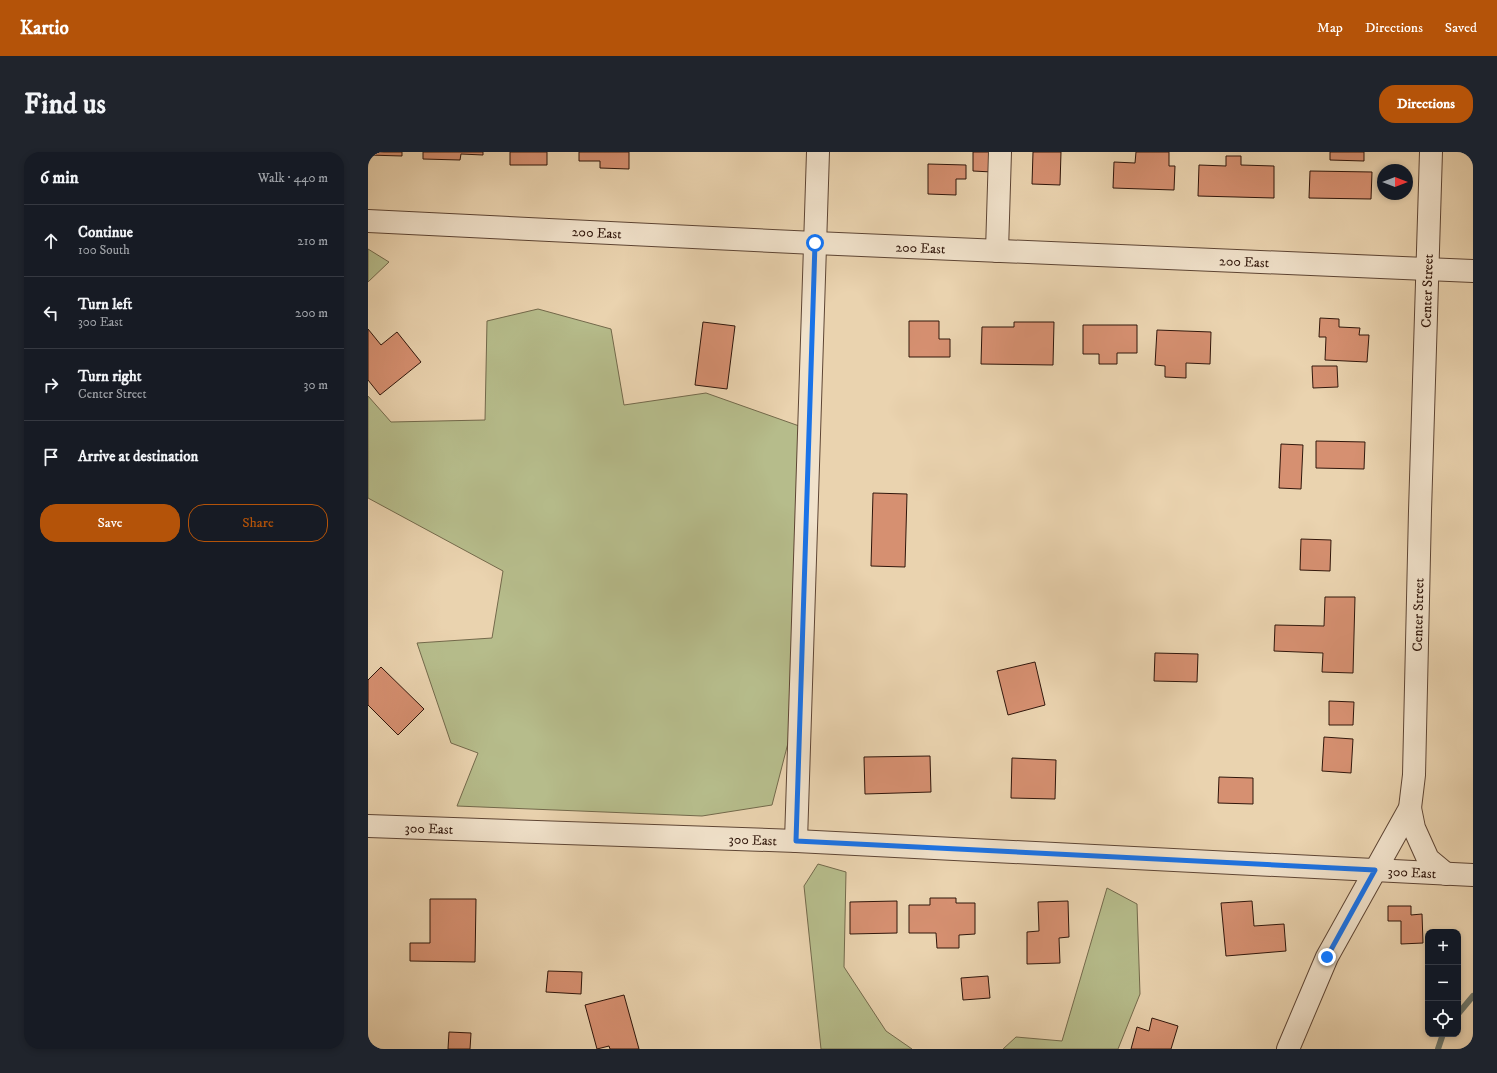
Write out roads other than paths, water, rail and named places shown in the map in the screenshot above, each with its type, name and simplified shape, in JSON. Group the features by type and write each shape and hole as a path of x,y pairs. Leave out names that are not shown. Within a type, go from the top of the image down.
{"street":[{"path":"796,841 818,152"},
{"path":"997,251 1000,152"},
{"name":"Center Street","path":"1288,1049 1327,957 1410,808 1414,775 1420,511 1431,152"},
{"name":"200 East","path":"368,222 1473,271"},
{"path":"1410,808 1420,842 1428,859 1446,874"},
{"name":"300 East","path":"368,826 796,841 1473,875"}],"waterway":[{"path":"1461,1010 1473,996"},
{"path":"1438,1049 1442,1037"}]}
